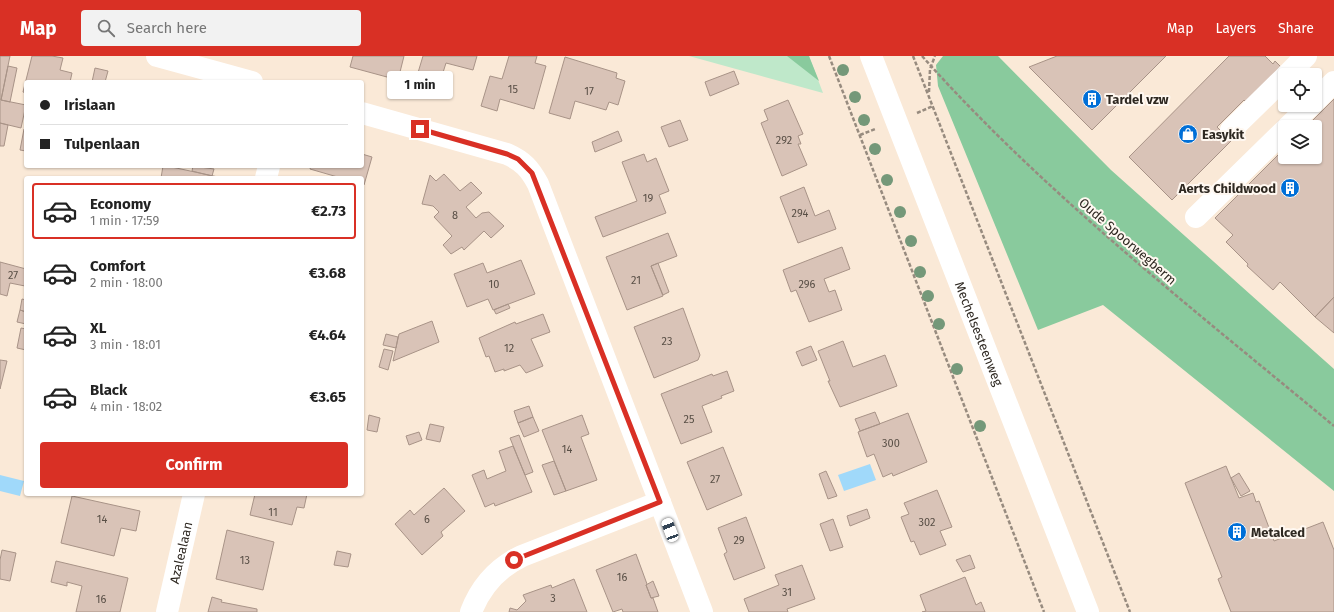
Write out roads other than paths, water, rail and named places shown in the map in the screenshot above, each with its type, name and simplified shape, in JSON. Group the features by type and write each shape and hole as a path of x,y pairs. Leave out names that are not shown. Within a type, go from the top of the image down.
{"street":[{"path":"157,56 245,80"},
{"name":"Mechelsesteenweg","path":"871,56 1088,612"},
{"path":"1294,68 1306,56"},
{"path":"1322,94 1334,82"},
{"path":"1231,130 1278,84"},
{"path":"1295,120 1304,112"},
{"path":"364,114 507,154 518,159 532,173 702,612"},
{"path":"1196,217 1278,137"},
{"name":"Azalealaan","path":"167,612 194,496"},
{"path":"471,612 492,576 506,564 522,556 660,502"}],"water":[{"path":"870,464 876,480 844,491 838,475"},
{"path":"0,475 24,481 20,496 0,491"}],"place":[{"name":"Tardel vzw","path":"1092,99"},
{"name":"Easykit","path":"1188,134"},
{"name":"Aerts Childwood","path":"1290,188"},
{"name":"Metalced","path":"1237,532"}]}
